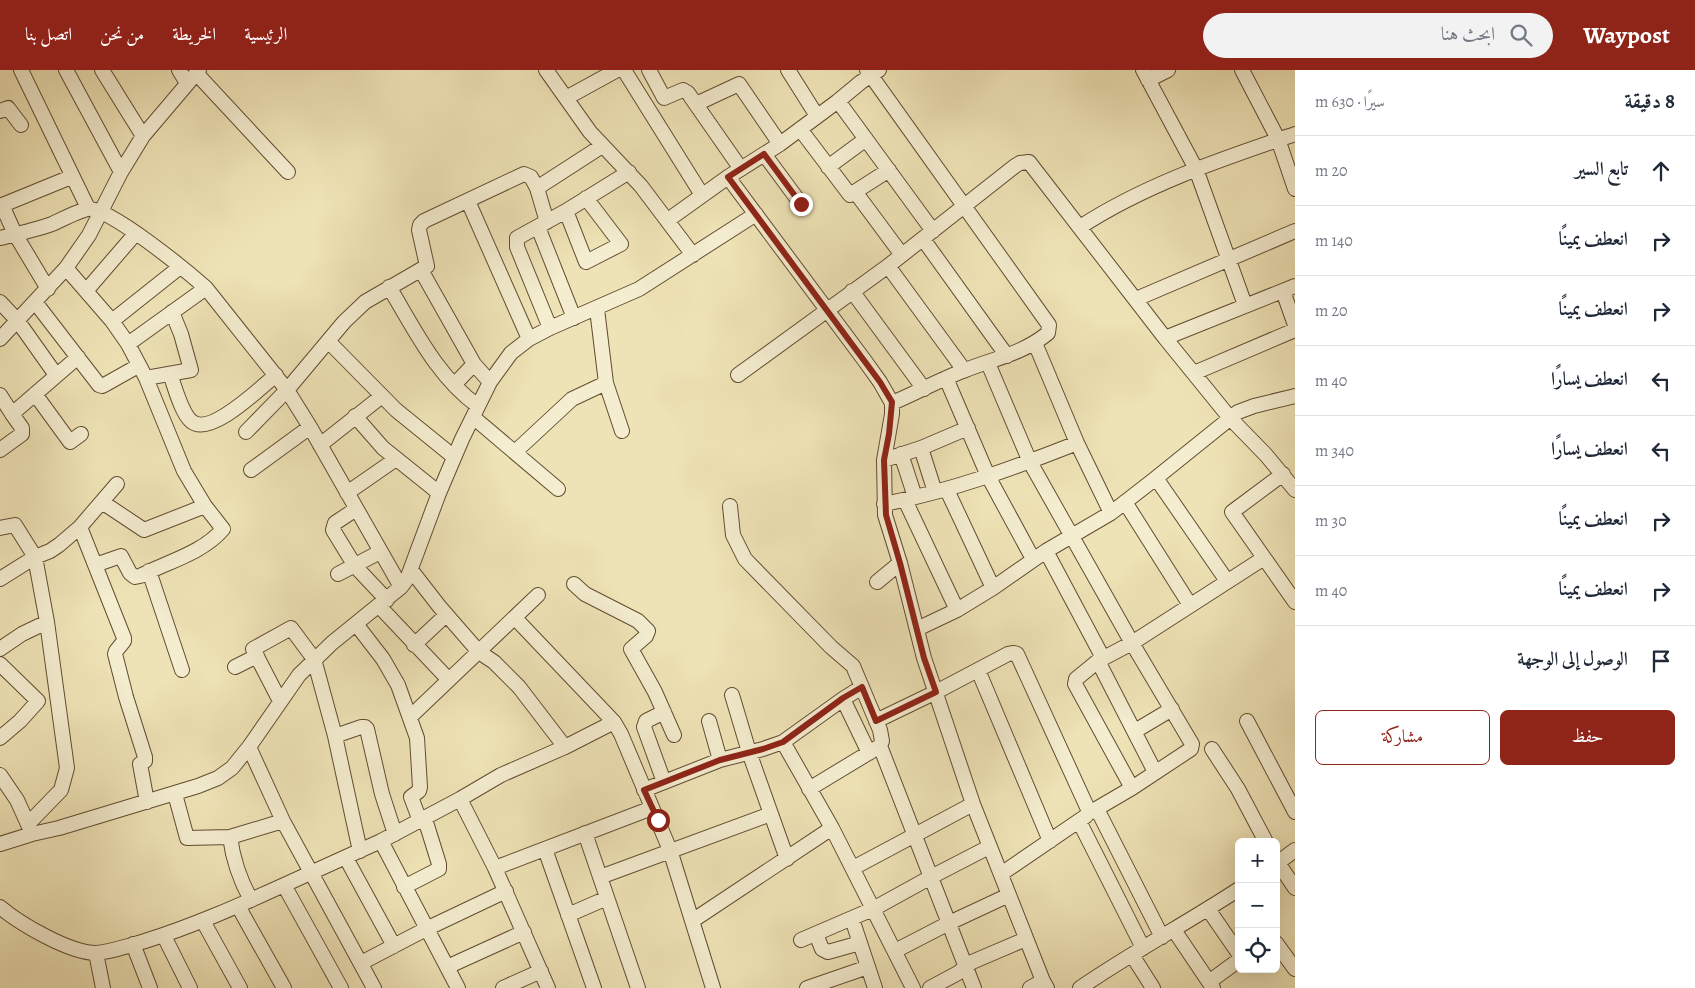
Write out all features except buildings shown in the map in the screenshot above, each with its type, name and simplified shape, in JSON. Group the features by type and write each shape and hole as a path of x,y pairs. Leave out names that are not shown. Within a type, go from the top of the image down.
{"street":[{"path":"21,70 71,177 95,210 136,233 206,288 276,375 310,427 401,587"},
{"path":"66,70 121,172"},
{"path":"102,70 143,136"},
{"path":"179,70 194,76 288,172"},
{"path":"546,70 602,146 629,172 668,220 693,255"},
{"path":"566,98 617,70"},
{"path":"624,70 702,195"},
{"path":"649,70 664,98"},
{"path":"788,70 817,116"},
{"path":"1168,70 1145,75 1196,169 1245,305"},
{"path":"1242,70 1278,139 1295,189"},
{"path":"668,220 728,177 780,144 872,72 963,206 1049,325 1048,333 1035,344 988,363 964,370 892,402"},
{"path":"0,339 66,268 84,242 95,210 143,136 194,76"},
{"path":"696,104 739,84 780,144"},
{"path":"647,106 682,90 688,93 740,169"},
{"path":"838,100 888,170 1007,356"},
{"path":"0,111 8,108 21,125"},
{"path":"800,129 850,195 856,193 888,170"},
{"path":"1080,227 1112,208 1196,169 1295,134"},
{"path":"828,167 866,139"},
{"path":"537,188 602,146"},
{"path":"764,154 801,204"},
{"path":"738,375 888,266 1020,163 1029,162 1165,338 1230,418 1283,474 1295,490"},
{"path":"550,328 516,242 519,236 566,211 629,172"},
{"path":"246,432 287,390 328,341 365,302 427,266 419,230 420,225 429,218 524,174 531,177 537,188 543,224 574,318"},
{"path":"48,289 15,234 1,206 71,177"},
{"path":"728,177 880,382 892,402 884,460 884,504 889,529 900,563 924,658 973,804 1026,939 1040,986"},
{"path":"856,193 902,255"},
{"path":"566,211 586,262 621,244 586,198"},
{"path":"468,201 529,340"},
{"path":"0,238 95,210"},
{"path":"0,844 30,829 59,828 175,794 218,778 232,768 249,747 299,675 314,659 401,587 411,570 439,493 475,411 490,382 511,353 550,328 639,289 756,214"},
{"path":"1136,299 1228,258 1295,231"},
{"path":"86,291 136,233"},
{"path":"888,266 964,370"},
{"path":"112,321 180,267"},
{"path":"66,268 112,321 128,344 146,378 184,471 205,506 224,529 218,536 190,553 135,577 130,573 121,556 95,565"},
{"path":"421,270 474,364 490,382"},
{"path":"389,287 426,347 475,411 515,452 558,489"},
{"path":"128,344 206,288"},
{"path":"1165,338 1289,288 1295,325"},
{"path":"852,292 924,389"},
{"path":"0,302 17,320 56,375"},
{"path":"35,302 96,382 102,386 138,366"},
{"path":"597,308 606,383 622,431"},
{"path":"146,378 191,370 181,334 172,312"},
{"path":"1194,373 1295,330"},
{"path":"328,341 402,415 454,457"},
{"path":"1035,344 1077,443 1111,513"},
{"path":"12,414 78,357"},
{"path":"988,363 1030,462 1071,537 1192,746 1191,749 1089,814 1001,874"},
{"path":"454,385 474,364"},
{"path":"170,374 188,418 197,424 204,425 235,409 276,375"},
{"path":"946,378 988,476 1033,559"},
{"path":"515,452 572,399 606,383"},
{"path":"35,394 70,442 81,434"},
{"path":"0,395 22,428 22,434 0,450"},
{"path":"320,445 382,396"},
{"path":"917,629 957,610 993,588 1033,559 1111,513 1230,418 1246,408 1295,396"},
{"path":"355,416 396,459 439,493"},
{"path":"251,470 310,427"},
{"path":"884,460 921,448 968,428"},
{"path":"884,504 941,491 1030,462 1077,443"},
{"path":"921,448 941,491 993,588"},
{"path":"901,454 910,499 957,610"},
{"path":"347,493 396,459"},
{"path":"1283,474 1232,512 1295,602"},
{"path":"1156,478 1227,581"},
{"path":"0,579 35,557 50,551 80,527 117,484"},
{"path":"102,502 144,530 205,506"},
{"path":"1125,502 1190,605"},
{"path":"730,506 733,535 745,559 831,647 850,662 882,736 875,749 809,790"},
{"path":"356,509 335,523 332,527 334,533 355,566 414,645 448,679"},
{"path":"0,528 15,525 35,557 66,751 66,776 61,790 30,829"},
{"path":"80,527 124,638 115,654 145,757 145,761 140,764 147,802"},
{"path":"1046,551 1155,772"},
{"path":"338,574 380,552"},
{"path":"1132,788 1075,684 1076,679 1101,660 1132,643 1264,558"},
{"path":"877,582 900,563"},
{"path":"411,570 446,615 479,652 494,662 519,686 565,747"},
{"path":"149,571 182,670"},
{"path":"574,584 586,594 638,621 648,630 646,636 631,649 655,692 674,735"},
{"path":"410,716 538,595"},
{"path":"414,645 446,615"},
{"path":"515,618 614,722 670,850 713,988"},
{"path":"0,649 22,634 46,622"},
{"path":"356,624 390,669 417,738 420,787 411,797 423,820 439,864 439,869 404,887"},
{"path":"280,700 253,649 291,628 314,659 335,736 360,851"},
{"path":"876,721 1011,653 1016,654 1089,814 1137,951 1153,988"},
{"path":"235,667 257,656"},
{"path":"0,664 38,701"},
{"path":"978,670 1050,841"},
{"path":"0,738 20,721 54,681"},
{"path":"644,790 720,760 783,742 843,698 862,687"},
{"path":"732,695 749,752 787,859"},
{"path":"843,698 875,749 916,835 974,988"},
{"path":"1135,731 1172,709"},
{"path":"664,712 646,721 644,728 664,782"},
{"path":"709,721 720,760"},
{"path":"1247,721 1295,812"},
{"path":"0,907 56,941 74,948 96,952 164,936 245,903 346,858 423,820 501,774 565,747 614,722"},
{"path":"335,736 362,727 367,729 382,794 395,834"},
{"path":"783,742 832,828 913,988"},
{"path":"249,747 283,821 374,988"},
{"path":"1212,749 1238,789 1264,838"},
{"path":"0,776 17,800 30,829"},
{"path":"175,794 187,838 230,837 283,821"},
{"path":"460,799 496,868 548,988"},
{"path":"852,868 973,804"},
{"path":"496,868 652,808"},
{"path":"600,877 771,814"},
{"path":"1089,814 1168,934 1211,985 1235,964"},
{"path":"692,921 832,828"},
{"path":"585,833 638,988"},
{"path":"230,837 245,903 284,988"},
{"path":"381,841 458,988"},
{"path":"801,940 873,909 989,847"},
{"path":"545,850 594,988"},
{"path":"1280,860 1295,850"},
{"path":"346,858 394,946"},
{"path":"1280,866 1295,888"},
{"path":"284,886 341,988"},
{"path":"361,963 426,929 506,891"},
{"path":"1080,988 1100,982 1137,951 1235,892"},
{"path":"895,951 949,922 1009,895"},
{"path":"568,915 607,898"},
{"path":"1208,909 1235,948"},
{"path":"852,919 875,988"},
{"path":"203,921 240,988"},
{"path":"447,967 524,932"},
{"path":"816,934 825,952 860,943"},
{"path":"164,936 190,988"},
{"path":"930,988 978,960 1026,939"},
{"path":"133,944 150,988"},
{"path":"1280,949 1295,969"},
{"path":"96,952 103,988"},
{"path":"807,988 868,967"},
{"path":"503,988 541,971"}],"route":[{"path":"658,820 644,790 720,760 783,742 843,698 862,687 876,721 936,692 924,658 884,504 884,460 892,414 892,402 865,361 801,278 728,177 764,154 801,204"}]}
